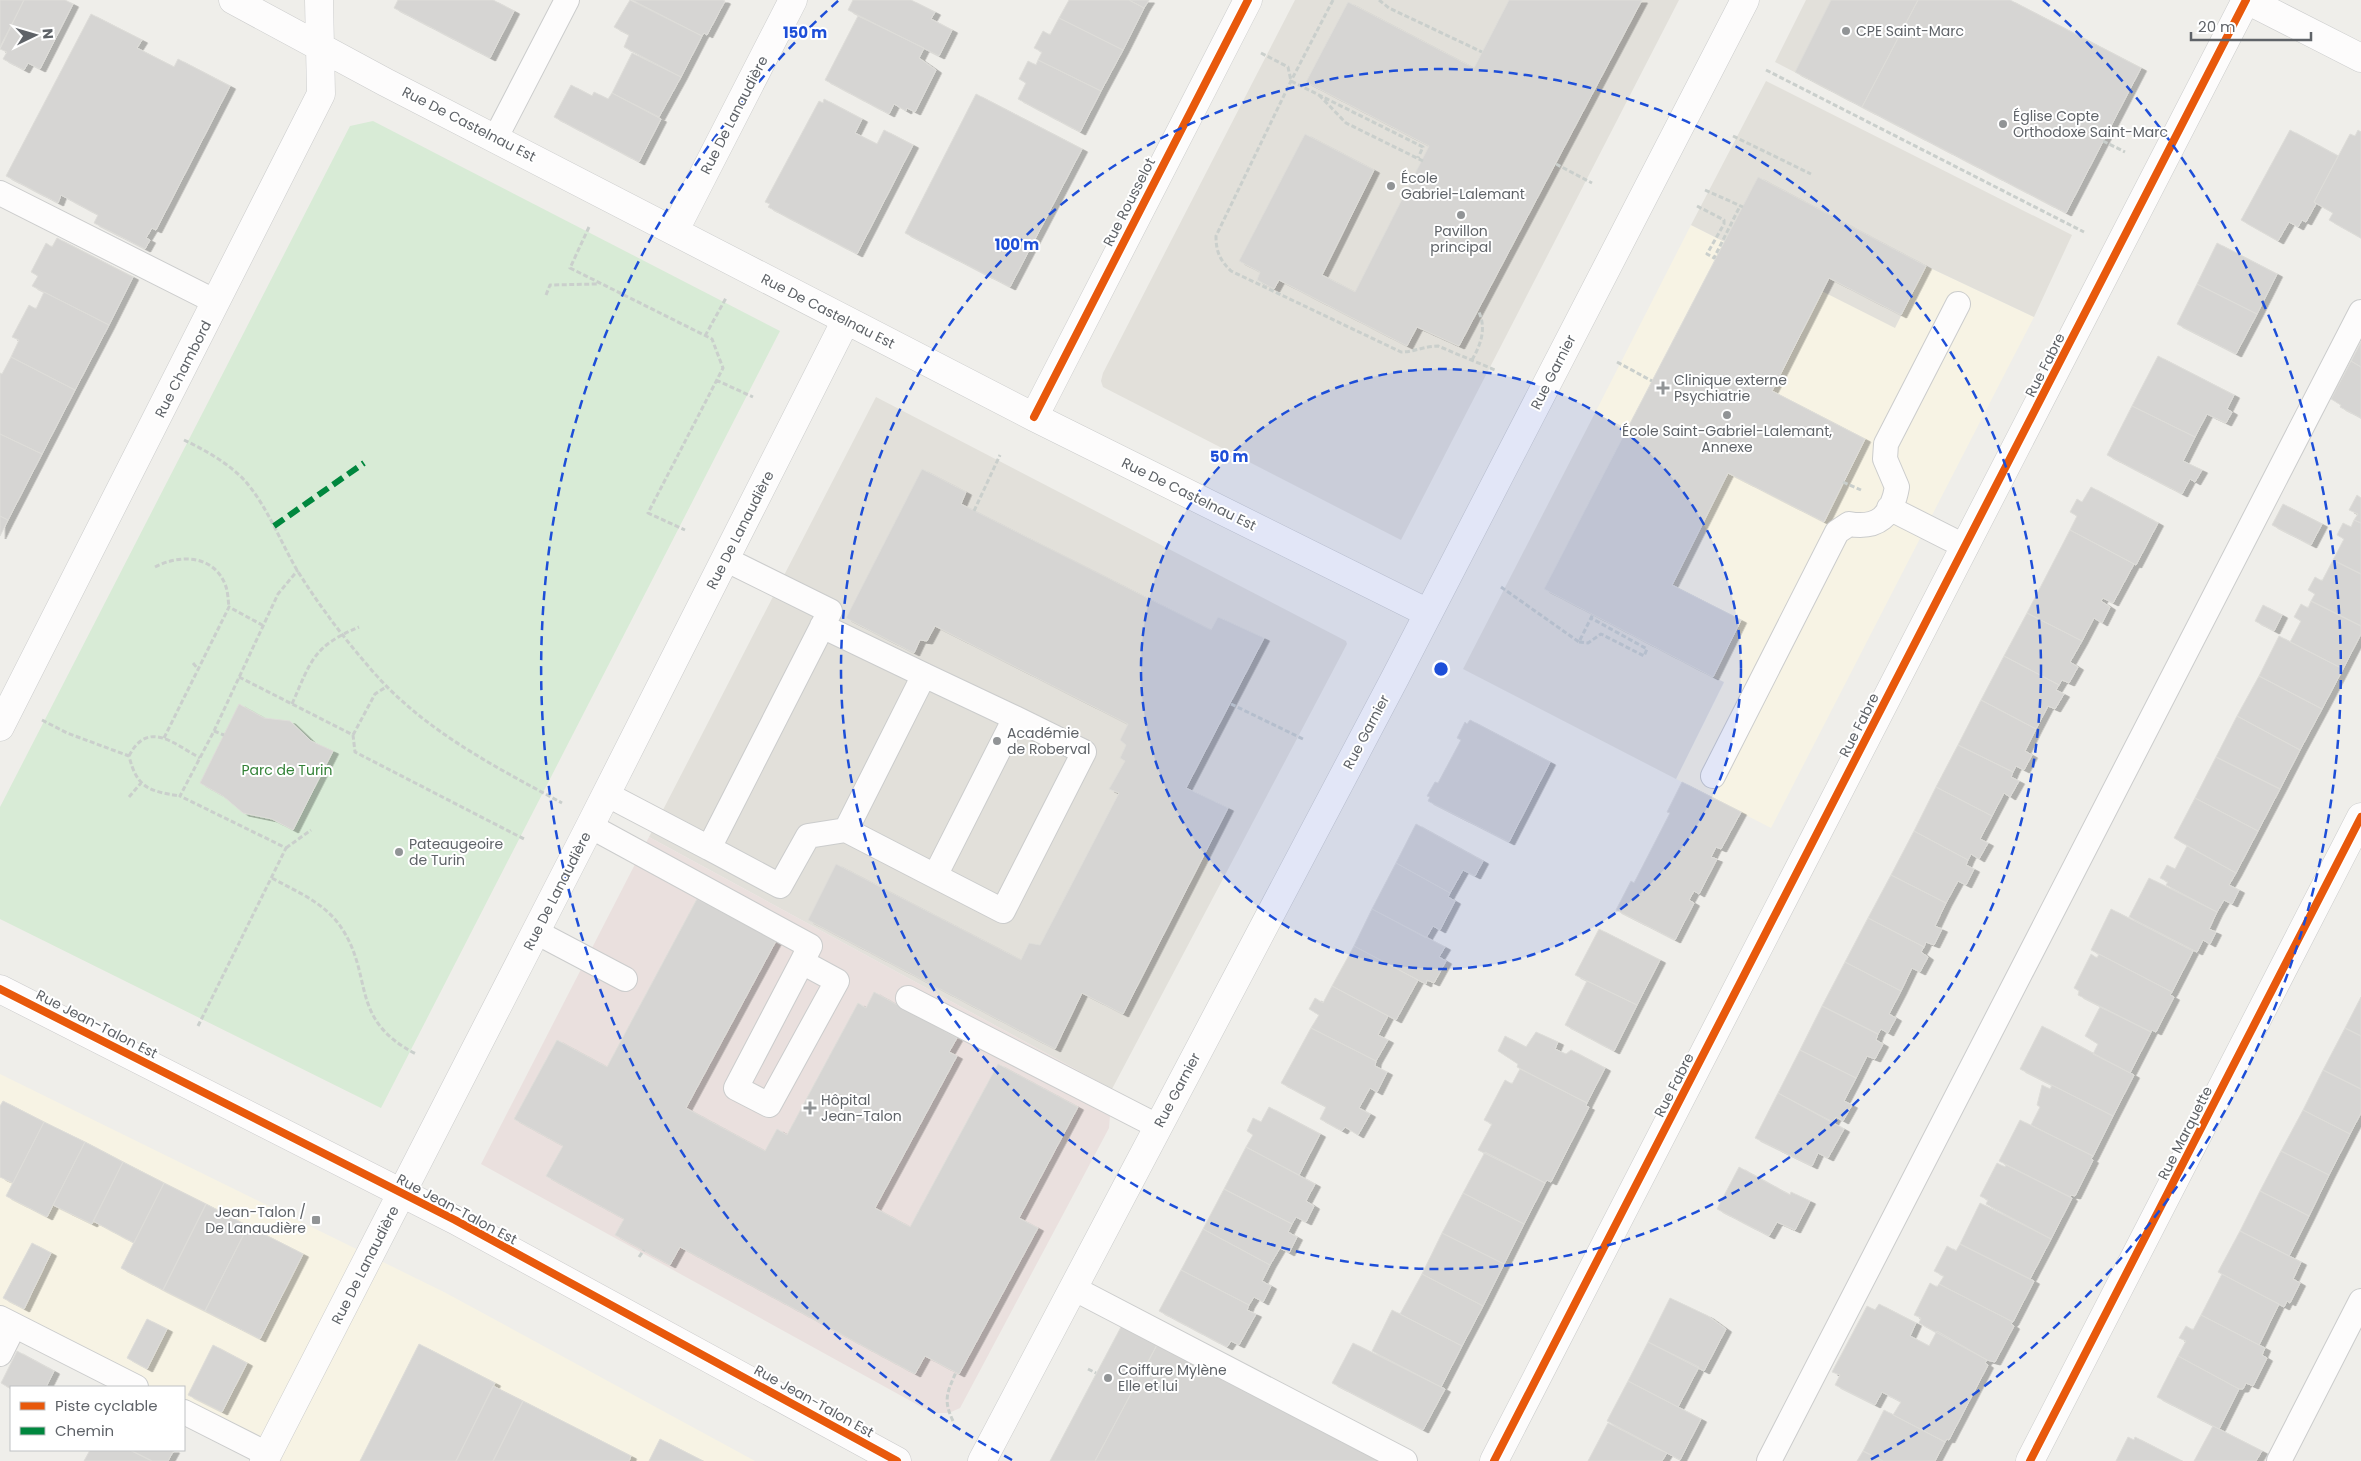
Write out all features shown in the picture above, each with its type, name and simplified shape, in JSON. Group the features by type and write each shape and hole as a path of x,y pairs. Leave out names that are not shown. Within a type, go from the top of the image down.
{"street":[{"name":"Rue De Castelnau Est","path":"233,0 846,320 1428,613"},
{"name":"Rue Chambord","path":"0,727 321,94 319,0"},
{"name":"Rue De Lanaudière","path":"675,230 793,0"},
{"name":"Rue Rousselot","path":"1034,416 1248,0"},
{"name":"Rue Garnier","path":"982,1461 1428,613 1746,0"},
{"path":"2247,0 2361,58"},
{"name":"Rue Fabre","path":"1494,1461 2247,0"},
{"name":"Rue De Lanaudière","path":"265,1458 536,932 846,320"},
{"name":"Rue Marquette","path":"2030,1461 2361,817"},
{"name":"Rue Jean-Talon Est","path":"0,989 402,1193 897,1461"}],"lane":[{"path":"496,137 567,0"},
{"path":"0,193 216,302"},
{"path":"1713,776 1837,532 1843,526 1849,524 1874,525 1881,521 1889,508 1897,487 1885,459 1886,444 1958,304"},
{"path":"1770,1461 2361,312"},
{"path":"1889,508 1966,546"},
{"path":"709,848 830,611 726,559"},
{"path":"606,794 780,886 808,836 846,830 1002,912 1084,752 822,626"},
{"path":"846,830 924,675"},
{"path":"935,876 1015,718"},
{"path":"590,826 810,946 736,1088 769,1105 837,981 802,962"},
{"path":"536,932 625,979"},
{"path":"908,998 1157,1126"},
{"path":"1073,1288 1405,1461"},
{"path":"2279,1461 2361,1301"},
{"path":"0,1354 7,1322 134,1386"},
{"path":"185,1413 265,1458"}],"path":[{"path":"1334,0 1291,81 1216,236 1216,249 1221,262 1231,271 1401,352 1411,352 1429,346 1438,346 1495,370"},
{"path":"1379,0 1388,8 1482,52"},
{"path":"1261,53 1288,66 1291,81"},
{"path":"1766,70 2084,232"},
{"path":"1291,81 1424,147 1418,158"},
{"path":"1317,94 1346,123 1423,160"},
{"path":"1733,136 1810,174"},
{"path":"2103,140 2125,152"},
{"path":"1556,164 1592,183"},
{"path":"1697,206 1724,220 1724,224 1707,254 1714,258 1741,206 1705,190"},
{"path":"589,227 570,268 712,339 723,368 648,513 685,530"},
{"path":"546,295 550,285 599,284"},
{"path":"705,336 726,297"},
{"path":"1472,360 1481,343 1482,318 1478,310"},
{"path":"1617,362 1652,381"},
{"path":"716,380 753,397"},
{"path":"183,440 220,461 246,482 259,500 298,570 342,634 400,702 432,727 470,752 569,806"},
{"path":"974,511 1000,455"},
{"path":"155,567 178,560 194,559 207,563 217,571 225,585 229,607 164,738"},
{"path":"180,796 214,731 278,594 298,570"},
{"path":"1501,587 1579,642 1588,643 1601,634 1644,656 1647,649 1592,616 1579,642"},
{"path":"229,607 264,626"},
{"path":"292,704 309,667 319,651 342,634 359,627"},
{"path":"193,663 198,669"},
{"path":"239,677 353,735"},
{"path":"386,687 375,694 353,735 355,752 526,840"},
{"path":"1231,704 1303,739"},
{"path":"40,719 67,733 129,756"},
{"path":"214,731 224,735"},
{"path":"200,758 164,738 151,736 135,744 129,756 132,769 141,783 150,790 180,796 286,848"},
{"path":"129,796 141,783"},
{"path":"198,1026 286,848 311,830"},
{"path":"272,878 327,910 339,925 358,967 371,1015 380,1028 394,1041 416,1054"},
{"path":"639,1257 644,1250"},
{"path":"1088,1368 1096,1373"},
{"path":"954,1421 946,1404 946,1396 956,1372"}],"shaded area":[{"name":"École Gabriel-Lalemant","path":"1295,0 1679,0 1401,540 1103,387 1101,381 1103,373"},
{"name":"CPE Saint-Marc","path":"1806,0 1918,0 1862,107 1775,62"},
{"path":"1766,81 2072,235 2034,317 1926,266 1895,328 1691,225"},
{"path":"1691,225 1895,327 1926,266 2034,317 1771,828 1676,779 1724,683 1713,677 1595,413"},
{"name":"Académie de Roberval","path":"876,397 1346,641 1347,644 1112,1089 649,837"},
{"path":"1595,413 1727,477 1672,585 1741,620 1713,677 1724,682 1676,779 1463,669"},
{"name":"Hôpital Jean-Talon","path":"649,837 1112,1089 1109,1128 960,1408 949,1413 937,1413 927,1410 481,1164"},
{"path":"0,1074 444,1292 755,1461 284,1461 185,1412 185,1386 134,1386 0,1318"}],"green space":[{"name":"Parc de Turin","path":"373,121 780,331 381,1108 0,919 0,807 350,126"}],"building":[{"path":"0,0 24,0 0,47"},
{"path":"24,0 65,0 73,4 40,69 28,63 24,70 3,59 7,52 0,49"},
{"path":"398,0 493,0 514,11 490,58 394,8"},
{"path":"630,0 702,36 681,77 624,47 629,35 614,27"},
{"path":"632,0 725,1 707,35 704,33 702,36"},
{"path":"853,0 911,0 935,12 931,19 952,30 939,56 848,10"},
{"path":"1069,0 1129,0 1144,8 1123,50 1059,18"},
{"path":"1129,0 1149,0 1144,8"},
{"name":"Pavillon principal","path":"1509,0 1642,0 1459,346 1417,327 1407,346 1279,280 1274,289 1257,280 1260,272 1239,261 1305,134 1374,170 1322,275 1355,292 1429,146 1306,82 1348,2 1474,68"},
{"name":"CPE Saint-Marc","path":"1831,0 1918,0 1862,107 1795,72"},
{"name":"Église Copte Orthodoxe Saint-Marc","path":"1918,0 2010,0 2141,68 2066,213 1862,107"},
{"path":"91,14 142,40 137,48 174,67 178,59 230,86 156,230 152,228 146,238 150,240 145,249 94,223 98,215 61,195 58,203 6,176"},
{"path":"858,16 924,48 919,58 936,70 915,112 907,108 906,111 894,104 889,114 825,80"},
{"path":"1059,18 1123,50 1101,91 1038,60 1042,52 1034,48 1043,31 1050,35"},
{"path":"632,53 681,77 659,117 612,93"},
{"path":"1038,60 1101,91 1080,132 1018,99 1026,83 1019,79 1028,61 1036,65"},
{"path":"571,85 592,96 594,92 608,99 612,93 661,119 639,162 554,117"},
{"path":"976,94 1082,149 1010,287 905,233"},
{"path":"824,99 862,119 855,133 877,144 884,130 913,145 857,254 768,207 770,204 765,202 819,101 823,103"},
{"path":"2290,130 2338,156 2314,202 2316,204 2306,222 2302,220 2298,227 2289,222 2278,241 2241,220"},
{"path":"2358,130 2361,132 2361,238 2329,220 2333,213 2314,202 2350,134 2355,136"},
{"name":"École Saint-Gabriel-Lalemant, Annexe","path":"1758,177 1926,266 1901,315 1829,278 1772,391 1865,439 1824,522 1728,473 1672,585 1741,620 1713,677 1544,589"},
{"path":"57,238 133,277 109,325 32,286 38,276 31,272 46,243 52,247"},
{"path":"2217,243 2277,274 2257,314 2197,284"},
{"path":"2197,284 2257,314 2236,354 2177,324"},
{"path":"44,292 109,325 75,390 11,357 19,340 12,337 29,305 36,309"},
{"path":"2361,342 2361,367 2351,361"},
{"path":"2158,356 2234,395 2227,409 2232,412 2226,423 2207,414 2195,437 2132,406"},
{"path":"11,357 75,390 42,454 0,434 0,373 2,374"},
{"path":"2351,361 2361,367 2361,418 2340,407 2341,405 2331,399"},
{"path":"2132,406 2195,437 2183,461 2202,470 2195,482 2190,479 2182,494 2107,455"},
{"path":"0,434 42,454 8,520 0,516"},
{"path":"922,469 966,492 961,504 1211,630 1218,617 1264,638 1186,788 1228,808 1123,1014 1082,993 1055,1049 808,920 836,864 1021,960 1029,943 1040,945 1119,793 1109,789 1125,761 1120,758 1126,745 1120,740 1128,724 935,626 927,641 920,640 914,653 846,618"},
{"path":"2091,487 2158,523 2136,565 2070,530 2077,516 2070,512 2077,499 2082,502"},
{"path":"2357,495 2361,498 2361,523 2354,520 2358,514 2349,510"},
{"path":"2283,504 2322,524 2311,545 2272,525"},
{"path":"0,516 8,520 0,536"},
{"path":"2354,520 2361,523 2361,574 2333,560 2344,539 2337,535 2343,523 2351,527"},
{"path":"2070,530 2134,564 2113,603 2103,598 2101,601 2110,607 2102,623 2094,618 2082,641 2027,613"},
{"path":"2333,560 2361,574 2361,626 2311,601 2315,594 2308,590 2315,577 2322,581"},
{"path":"2311,601 2361,626 2361,634 2343,669 2290,642 2301,621 2294,617 2301,604 2308,608"},
{"path":"2263,605 2282,615 2274,631 2255,621"},
{"path":"2027,613 2082,641 2070,662 2078,667 2069,683 2062,680 2059,685 2004,656"},
{"path":"2279,636 2343,669 2322,709 2259,676"},
{"path":"2004,656 2059,685 2056,690 2064,694 2055,709 2048,706 2036,729 1981,700"},
{"path":"2259,676 2322,709 2300,750 2237,716"},
{"path":"1981,700 2036,729 2025,751 2032,755 2024,770 2016,766 2013,772 1958,745"},
{"path":"239,704 264,718 290,721 311,741 333,751 293,830 272,819 243,813 223,796 200,783"},
{"path":"2237,716 2300,750 2280,789 2216,757"},
{"path":"1470,720 1550,762 1509,842 1428,801 1430,797 1427,796 1435,782 1438,783 1461,740 1457,738 1465,722 1467,724"},
{"path":"1958,745 2013,772 2011,777 2019,781 2010,797 2004,793 1992,816 1936,787"},
{"path":"2216,757 2280,789 2258,831 2195,798"},
{"path":"1682,782 1741,812 1721,849 1716,847 1711,857 1717,859 1699,894 1694,891 1689,900 1694,903 1675,940 1616,910 1631,881 1634,883 1670,813 1667,812"},
{"path":"1936,787 1992,816 1980,839 1988,843 1979,859 1971,854 1968,860 1914,831"},
{"path":"2195,798 2258,831 2236,873 2174,838"},
{"path":"1416,824 1483,861 1475,876 1463,870 1450,893 1396,863"},
{"path":"1914,831 1968,860 1966,865 1974,869 1966,885 1958,881 1946,903 1891,875"},
{"path":"2187,846 2236,873 2229,885 2239,890 2232,904 2224,900 2217,912 2166,885 2168,882 2160,878 2167,865 2175,869"},
{"path":"1396,863 1450,893 1448,897 1455,901 1440,930 1433,926 1426,938 1372,909"},
{"path":"1891,875 1946,903 1935,926 1942,929 1934,945 1926,942 1924,947 1868,918"},
{"path":"2149,878 2217,912 2209,929 2216,932 2210,944 2203,940 2197,952 2129,917"},
{"name":"Hôpital Jean-Talon","path":"697,899 776,941 686,1108 765,1151 777,1129 787,1135 858,1003 866,1008 874,992 957,1038 949,1052 957,1056 875,1208 910,1227 998,1064 1078,1107 1019,1218 1038,1228 959,1374 925,1356 915,1374 680,1247 670,1265 615,1235 624,1219 546,1176 563,1146 514,1119 557,1040 607,1067"},
{"path":"1372,909 1445,947 1439,957 1446,961 1434,983 1427,980 1426,984 1354,946"},
{"path":"2111,909 2193,951 2172,992 2091,950"},
{"path":"1868,918 1924,947 1921,952 1928,957 1920,972 1912,968 1901,991 1845,962"},
{"path":"1599,929 1660,960 1637,1005 1575,975"},
{"path":"1354,946 1418,980 1396,1020 1332,986"},
{"path":"2091,954 2097,958 2099,954 2172,992 2170,995 2174,997 2156,1032 2152,1030 2151,1032 2078,995 2079,991 2074,988"},
{"path":"1845,962 1901,991 1889,1014 1896,1018 1888,1033 1881,1029 1878,1034 1822,1006"},
{"path":"1587,981 1637,1005 1614,1051 1565,1025"},
{"path":"1332,986 1388,1016 1378,1035 1388,1040 1376,1061 1311,1028 1319,1015 1309,1009 1315,998 1323,1003"},
{"path":"2361,997 2361,1036 2345,1028"},
{"path":"1822,1006 1878,1034 1876,1040 1883,1044 1875,1059 1867,1056 1856,1078 1800,1050"},
{"path":"2100,1007 2151,1032 2130,1073 2093,1054 2098,1044 2085,1036"},
{"path":"2042,1026 2134,1075 2113,1116 2020,1069"},
{"path":"1311,1028 1376,1061 1375,1066 1387,1072 1377,1092 1370,1088 1359,1108 1370,1114 1358,1135 1345,1127 1342,1131 1320,1119 1326,1107 1281,1083"},
{"path":"2345,1028 2361,1036 2361,1089 2323,1070"},
{"path":"1536,1032 1558,1042 1555,1049 1566,1054 1571,1050 1605,1068 1587,1103 1517,1067 1518,1064 1498,1051 1505,1036 1526,1047"},
{"path":"1800,1050 1856,1078 1844,1101 1852,1105 1843,1121 1836,1117 1833,1122 1778,1093"},
{"path":"1520,1069 1587,1103 1586,1106 1589,1107 1551,1182 1547,1180 1545,1183 1478,1150 1492,1124 1484,1120 1505,1080 1512,1084"},
{"path":"2323,1070 2361,1089 2361,1113 2350,1134 2303,1110"},
{"path":"2042,1085 2050,1089 2052,1085 2113,1116 2093,1156 2031,1125 2040,1107 2037,1105"},
{"path":"1778,1093 1844,1129 1828,1158 1818,1153 1812,1166 1755,1138"},
{"path":"3,1101 44,1122 13,1183 0,1177 0,1106"},
{"path":"1269,1107 1320,1134 1299,1175 1246,1147 1253,1135 1247,1131 1253,1118 1261,1122"},
{"path":"2303,1110 2350,1134 2329,1175 2281,1151"},
{"path":"2020,1120 2093,1156 2091,1159 2093,1160 2075,1196 2071,1195 2070,1197 1999,1161"},
{"path":"44,1122 85,1142 47,1217 6,1196"},
{"path":"85,1142 123,1162 92,1224 53,1205"},
{"path":"1246,1147 1315,1184 1306,1201 1314,1206 1306,1222 1296,1217 1292,1224 1224,1189"},
{"path":"2281,1151 2329,1175 2309,1216 2260,1191"},
{"path":"1485,1152 1545,1183 1524,1224 1463,1193"},
{"path":"123,1162 164,1183 134,1243 93,1221"},
{"path":"1997,1163 2005,1167 2006,1165 2072,1198 2051,1239 1986,1204 1988,1200 1980,1196"},
{"path":"1739,1167 1790,1195 1791,1192 1810,1201 1795,1230 1777,1222 1769,1236 1717,1209"},
{"path":"164,1183 206,1204 163,1290 121,1268"},
{"path":"1224,1189 1292,1224 1288,1232 1297,1237 1289,1253 1280,1248 1270,1265 1203,1229"},
{"path":"2260,1191 2309,1216 2289,1256 2240,1231"},
{"path":"1463,1193 1524,1224 1504,1264 1442,1233"},
{"path":"1980,1203 2051,1239 2030,1279 1960,1244"},
{"path":"206,1204 248,1226 205,1311 163,1290"},
{"path":"248,1226 303,1254 260,1339 205,1311"},
{"path":"1203,1229 1270,1265 1262,1281 1271,1286 1263,1302 1254,1297 1249,1305 1181,1270"},
{"path":"2240,1231 2301,1262 2293,1279 2300,1283 2290,1303 2287,1301 2284,1307 2218,1272"},
{"path":"1442,1233 1504,1264 1483,1306 1422,1274"},
{"path":"32,1243 51,1253 24,1309 3,1298"},
{"path":"1960,1244 2034,1281 2013,1322 1939,1284 1944,1276 1934,1271 1947,1246 1956,1251"},
{"path":"1181,1270 1249,1305 1247,1310 1256,1314 1239,1345 1231,1341 1227,1347 1159,1311"},
{"path":"1422,1274 1483,1306 1462,1346 1400,1314"},
{"path":"2222,1274 2279,1304 2259,1345 2201,1315"},
{"path":"1930,1283 1937,1287 1939,1284 2013,1322 2011,1324 2014,1326 1995,1362 1987,1360 1919,1323 1921,1318 1914,1315"},
{"path":"1670,1298 1708,1316 1726,1329 1704,1371 1648,1342"},
{"path":"1879,1304 1916,1323 1910,1336 1929,1346 1937,1331 1987,1360 1985,1363 1988,1365 1949,1440 1947,1439 1945,1442 1893,1415 1901,1402 1882,1392 1875,1405 1835,1385 1840,1375 1832,1372 1867,1306 1875,1310"},
{"path":"1392,1310 1462,1346 1441,1387 1372,1351"},
{"path":"2201,1315 2265,1348 2262,1355 2267,1358 2253,1386 2246,1383 2243,1389 2239,1389 2178,1356 2186,1341 2179,1338 2186,1326 2193,1330"},
{"path":"147,1319 167,1329 147,1369 127,1358"},
{"path":"1122,1325 1158,1343 1095,1461 1050,1461"},
{"path":"1648,1342 1699,1367 1678,1407 1628,1381"},
{"path":"1158,1343 1379,1461 1095,1461"},
{"path":"1353,1343 1445,1389 1423,1430 1332,1383"},
{"path":"419,1344 495,1383 456,1461 360,1461"},
{"path":"213,1345 247,1363 222,1412 188,1395"},
{"path":"17,1351 54,1371 46,1386 10,1386 10,1388 1,1383"},
{"path":"2178,1356 2239,1389 2219,1429 2157,1397"},
{"path":"1628,1381 1701,1419 1680,1460 1607,1421"},
{"path":"493,1386 523,1401 493,1461 456,1461"},
{"path":"523,1401 631,1456 629,1461 493,1461"},
{"path":"1884,1410 1945,1442 1935,1461 1883,1461 1863,1451"},
{"path":"1608,1423 1667,1453 1662,1461 1588,1461"},
{"path":"2213,1426 2262,1451 2256,1461 2194,1461"},
{"path":"2128,1437 2134,1440 2135,1437 2182,1461 2116,1461"},
{"path":"660,1439 703,1461 649,1461"},
{"path":"89,1451 132,1451 152,1461 84,1461"},
{"path":"132,1451 173,1451 168,1461 152,1461"},
{"path":"1863,1451 1883,1461 1857,1461"}],"marked path":[{"path":"274,526 364,463"}],"cycle path":[{"path":"1034,417 1248,0"},
{"path":"1494,1461 2246,0"},
{"path":"2030,1461 2361,817"},
{"path":"0,989 455,1220 897,1461"}],"place":[{"name":"CPE Saint-Marc","path":"1846,31"},
{"name":"Église Copte Orthodoxe Saint-Marc","path":"2003,124"},
{"name":"École Gabriel-Lalemant","path":"1391,186"},
{"name":"Pavillon principal","path":"1461,215"},
{"name":"Clinique externe Psychiatrie","path":"1663,388"},
{"name":"École Saint-Gabriel-Lalemant, Annexe","path":"1727,415"},
{"name":"Académie de Roberval","path":"997,741"},
{"name":"Pateaugeoire de Turin","path":"399,852"},
{"name":"Hôpital Jean-Talon","path":"810,1108"},
{"name":"Jean-Talon / De Lanaudière","path":"316,1220"},
{"name":"Coiffure Mylène Elle et lui","path":"1108,1378"}]}
